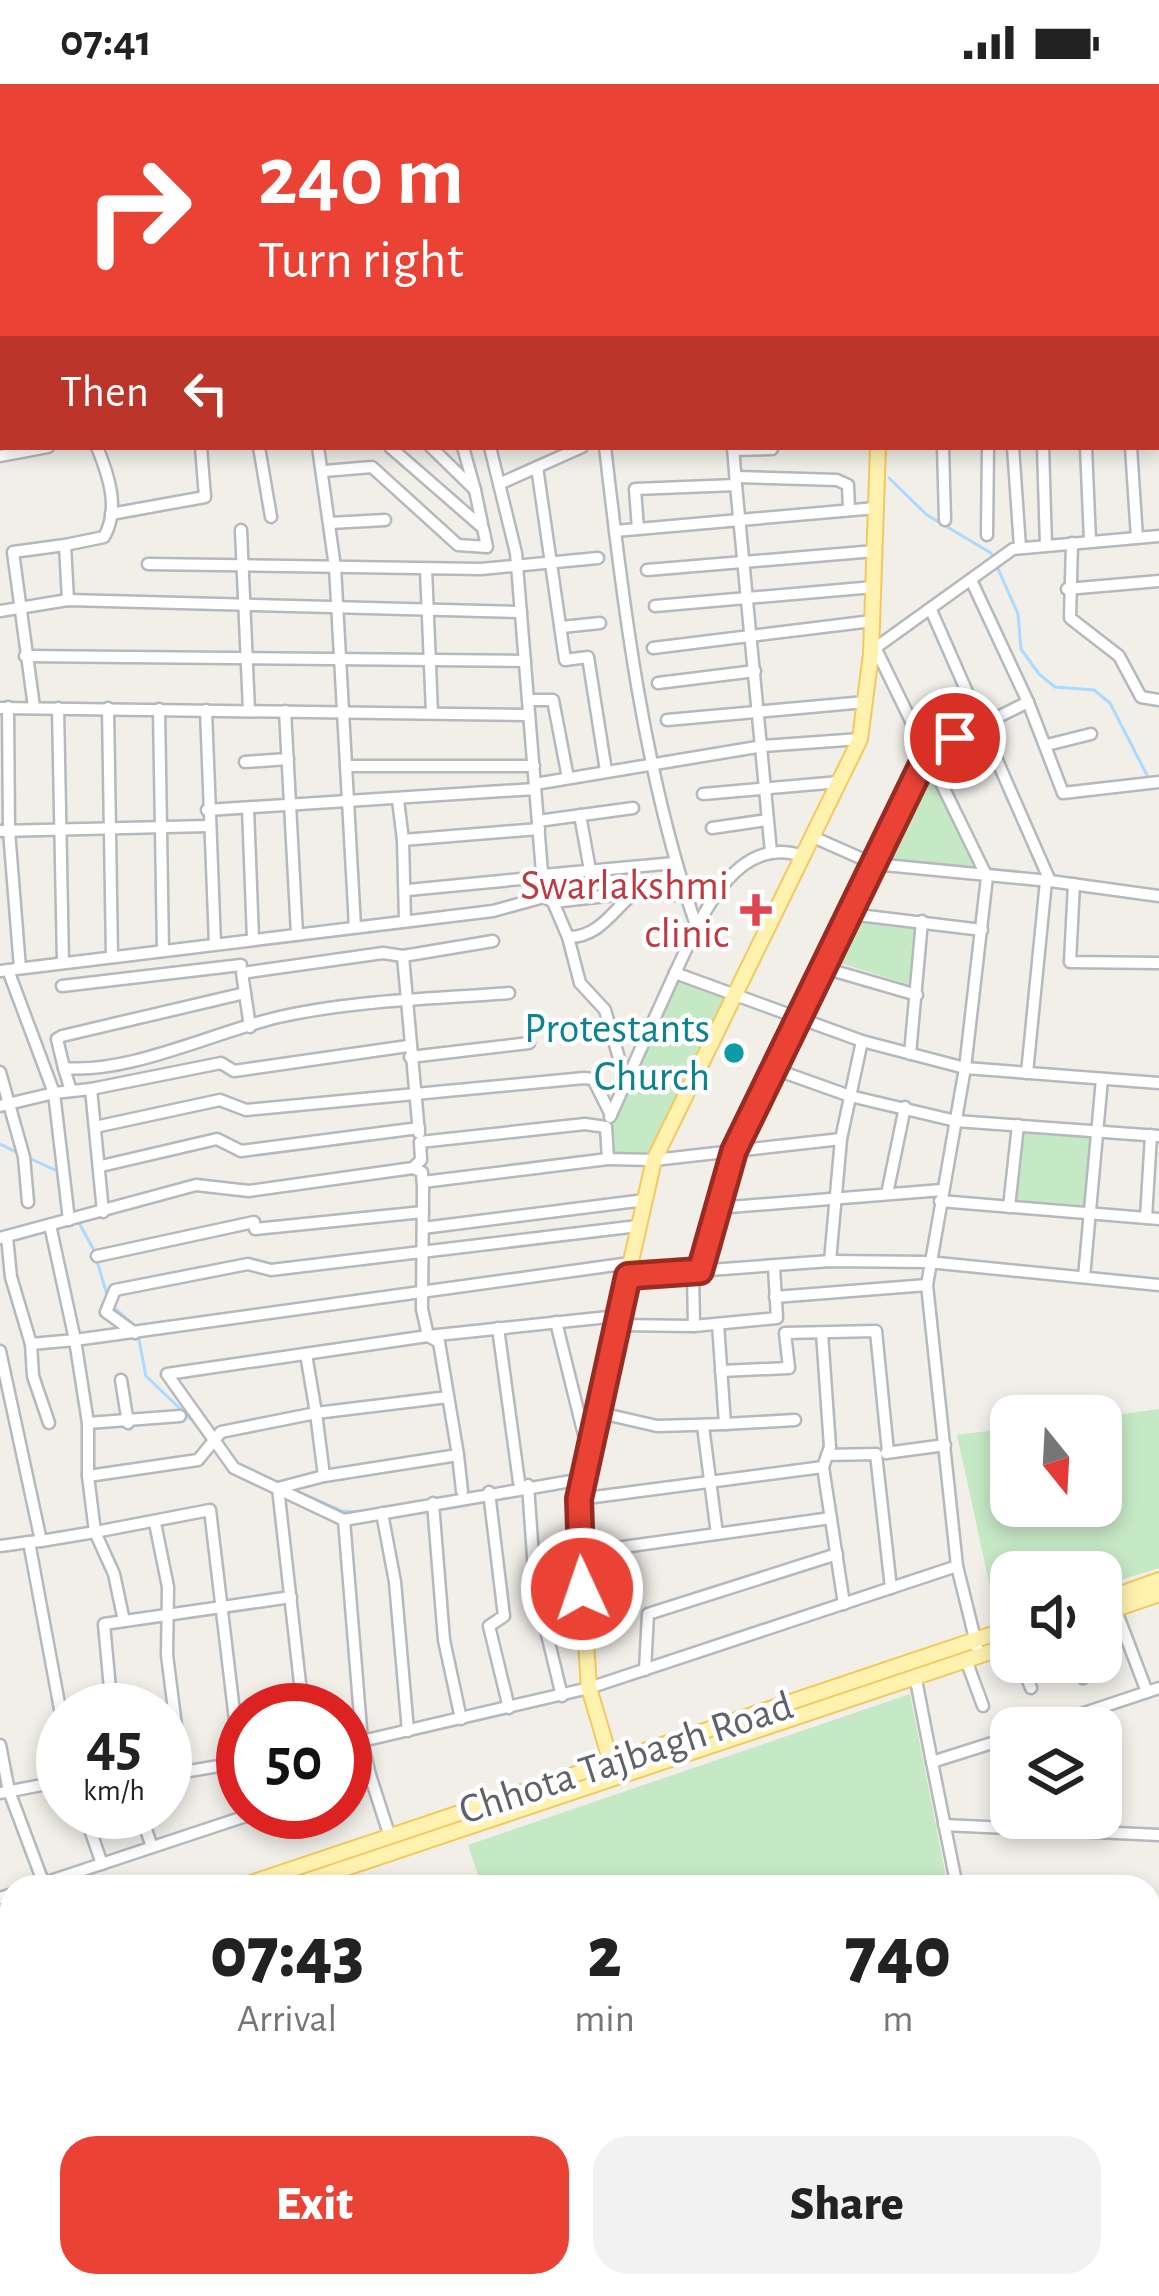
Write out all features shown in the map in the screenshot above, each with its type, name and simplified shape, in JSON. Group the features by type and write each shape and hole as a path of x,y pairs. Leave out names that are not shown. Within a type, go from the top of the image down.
{"main road":[{"path":"612,1770 589,1688 579,1499 587,1450 654,1160 860,739 875,644 878,450"},
{"path":"1122,1600 1159,1580"},
{"path":"1122,1604 1159,1594"},
{"name":"Chhota Tajbagh Road","path":"275,1875 612,1770 972,1652 990,1641"},
{"path":"322,1875 612,1770 990,1649"}],"street":[{"path":"0,456 32,450"},
{"path":"34,707 21,608 6,553 104,537 113,521 112,493 98,450"},
{"path":"111,514 205,497 201,450"},
{"path":"260,450 271,517"},
{"path":"319,450 335,567 355,927"},
{"path":"393,450 483,528"},
{"path":"434,450 475,490"},
{"path":"324,471 372,466 458,544 487,547 464,450"},
{"path":"491,450 517,568 543,876 568,937 580,983 605,1010 626,1082"},
{"path":"499,484 573,450"},
{"path":"605,450 651,763 697,928"},
{"path":"733,450 771,852"},
{"path":"944,450 945,520"},
{"path":"987,535 988,450"},
{"path":"1013,450 1020,547"},
{"path":"1043,450 1046,546"},
{"path":"1086,450 1090,541"},
{"path":"1131,450 1137,538"},
{"path":"537,467 565,660 588,657 606,771"},
{"path":"470,474 495,468"},
{"path":"638,529 635,490 736,481 837,480 848,485 849,511"},
{"path":"615,532 876,508"},
{"path":"330,523 385,520"},
{"path":"241,530 249,711"},
{"path":"983,1706 957,1566 927,1285 965,1068 987,877 875,644 1020,547 1159,536"},
{"path":"1072,543 1067,589 1070,618 1119,656 1141,697 1159,700"},
{"path":"65,545 68,600"},
{"path":"647,570 875,551"},
{"path":"148,564 517,568 598,558"},
{"path":"426,569 432,713"},
{"path":"1067,589 1159,580"},
{"path":"972,581 1047,745 1063,793 1154,783"},
{"path":"655,606 874,587"},
{"path":"0,611 68,600 521,612"},
{"path":"931,610 1048,881 1027,1073"},
{"path":"653,648 872,621"},
{"path":"562,627 600,622"},
{"path":"25,656 525,661"},
{"path":"658,683 755,671"},
{"path":"528,700 553,700 568,778"},
{"path":"668,720 865,702"},
{"path":"694,1326 697,1272 734,1151 929,754 1028,702"},
{"path":"58,707 63,963"},
{"path":"72,1215 54,1093 9,970 4,708 530,715"},
{"path":"108,708 112,957"},
{"path":"159,709 163,951"},
{"path":"206,710 215,944"},
{"path":"285,711 297,934"},
{"path":"1047,745 1091,734"},
{"path":"208,810 535,787 760,746 860,739"},
{"path":"245,762 288,759"},
{"path":"346,766 534,766"},
{"path":"703,794 839,782"},
{"path":"398,800 407,890 405,921"},
{"path":"248,808 253,940"},
{"path":"403,840 538,825 633,808"},
{"path":"580,815 590,870"},
{"path":"712,828 767,820"},
{"path":"5,831 208,826"},
{"path":"813,837 874,864 1159,896"},
{"path":"608,1121 697,928 738,866 771,852 803,856"},
{"path":"407,890 675,862"},
{"path":"1074,884 1070,962 1159,963"},
{"path":"9,970 493,911 549,900 636,893 686,896"},
{"path":"568,937 585,935 616,918 627,897 636,893"},
{"path":"850,914 982,930"},
{"path":"910,1054 922,921"},
{"path":"236,941 250,1027"},
{"path":"62,986 383,953 403,956 493,941"},
{"path":"403,956 421,1142 421,1160 413,1168"},
{"path":"824,968 917,995"},
{"path":"675,973 862,1041 965,1068 1159,1083"},
{"path":"71,1091 57,1039 62,1036 245,994"},
{"path":"64,1068 121,1061 276,1018 404,1001 509,994"},
{"path":"830,1261 841,1139 862,1041"},
{"path":"6,1105 221,1063 233,1071 529,1043"},
{"path":"717,1208 886,1194 941,1195 1009,1207 1152,1219 1155,1136 956,1120 850,1096 774,1069"},
{"path":"0,1072 28,1202"},
{"path":"95,1127 220,1100 246,1110 593,1079 608,1121 608,1159"},
{"path":"1084,1277 1101,1132 1102,1079"},
{"path":"91,1089 103,1212"},
{"path":"886,1194 905,1107"},
{"path":"421,1142 608,1121"},
{"path":"1009,1207 1018,1125"},
{"path":"100,1166 217,1139 241,1151 418,1128"},
{"path":"423,1182 608,1159 654,1160 841,1139"},
{"path":"49,1423 33,1376 31,1344 3,1237 196,1185 249,1191 413,1168 422,1172 422,1289 428,1336"},
{"path":"423,1228 645,1200"},
{"path":"97,1256 254,1222 255,1229 423,1212"},
{"path":"50,1225 88,1423 94,1532 114,1574 124,1621"},
{"path":"136,1334 106,1312 109,1299 248,1264 271,1270 638,1226"},
{"path":"31,1344 136,1334 163,1323 422,1289 629,1269 697,1272 830,1261 928,1262 1159,1285"},
{"path":"583,1480 524,1484 344,1520 231,1463 167,1374 556,1322 617,1320 694,1326 777,1318 775,1267"},
{"path":"775,1297 927,1285"},
{"path":"556,1322 587,1450"},
{"path":"718,1324 725,1424"},
{"path":"498,1328 535,1585 562,1696"},
{"path":"721,1371 789,1368 785,1333 876,1330 891,1588"},
{"path":"822,1333 825,1461 844,1604"},
{"path":"428,1336 439,1342 462,1492"},
{"path":"0,1352 57,1683"},
{"path":"306,1354 324,1476"},
{"path":"121,1380 128,1423"},
{"path":"88,1476 198,1460 214,1436 316,1413 448,1396"},
{"path":"596,1412 657,1426 795,1420"},
{"path":"88,1423 180,1416"},
{"path":"703,1426 718,1534"},
{"path":"579,1499 945,1445"},
{"path":"278,1488 458,1455"},
{"path":"278,1488 299,1683"},
{"path":"489,1492 504,1616 489,1626 509,1708"},
{"path":"434,1503 444,1640 461,1719"},
{"path":"0,1546 210,1510 232,1683"},
{"path":"382,1513 395,1582 408,1731"},
{"path":"580,1553 831,1518"},
{"path":"344,1520 357,1683"},
{"path":"155,1523 168,1587 173,1683"},
{"path":"644,1670 647,1614 837,1554"},
{"path":"372,1740 589,1688 957,1566"},
{"path":"109,1683 104,1624 291,1597"},
{"path":"1113,1707 1153,1690 1122,1636"},
{"path":"915,1675 954,1875"},
{"path":"1029,1683 1031,1688"},
{"path":"932,1762 990,1744"},
{"path":"0,1745 5,1792 37,1875"},
{"path":"372,1782 389,1837"},
{"path":"5,1792 36,1786"},
{"path":"944,1825 990,1825"},
{"path":"72,1875 216,1826"},
{"path":"1122,1830 1159,1835"},
{"path":"93,1839 102,1864"},
{"path":"149,1839 152,1847"}],"green space":[{"path":"929,763 977,870 881,859"},
{"path":"853,921 916,928 910,985 837,962"},
{"path":"676,978 727,998 651,1157 610,1155 609,1126"},
{"path":"1022,1131 1093,1135 1086,1207 1014,1200"},
{"path":"1159,1409 1159,1568 1122,1579 1122,1551 990,1551 990,1587 957,1435 990,1431 990,1527 1122,1527 1122,1414"},
{"path":"910,1694 946,1875 478,1875 468,1845"}],"waterway":[{"path":"889,478 927,515 991,553 1018,614 1021,649 1055,687 1094,690 1110,703 1150,781"},
{"path":"0,1144 20,1154"},
{"path":"29,1158 57,1171 59,1184"},
{"path":"77,1219 95,1252"},
{"path":"97,1261 108,1298"},
{"path":"112,1306 135,1326"},
{"path":"139,1340 146,1376 196,1424"},
{"path":"295,1490 342,1511 357,1512"}],"place":[{"name":"Swarlakshmi clinic","path":"756,910"},
{"name":"Protestants Church","path":"734,1053"}],"route":[{"path":"582,1589 579,1499 628,1276 700,1271 734,1151 928,752 955,738"}]}
